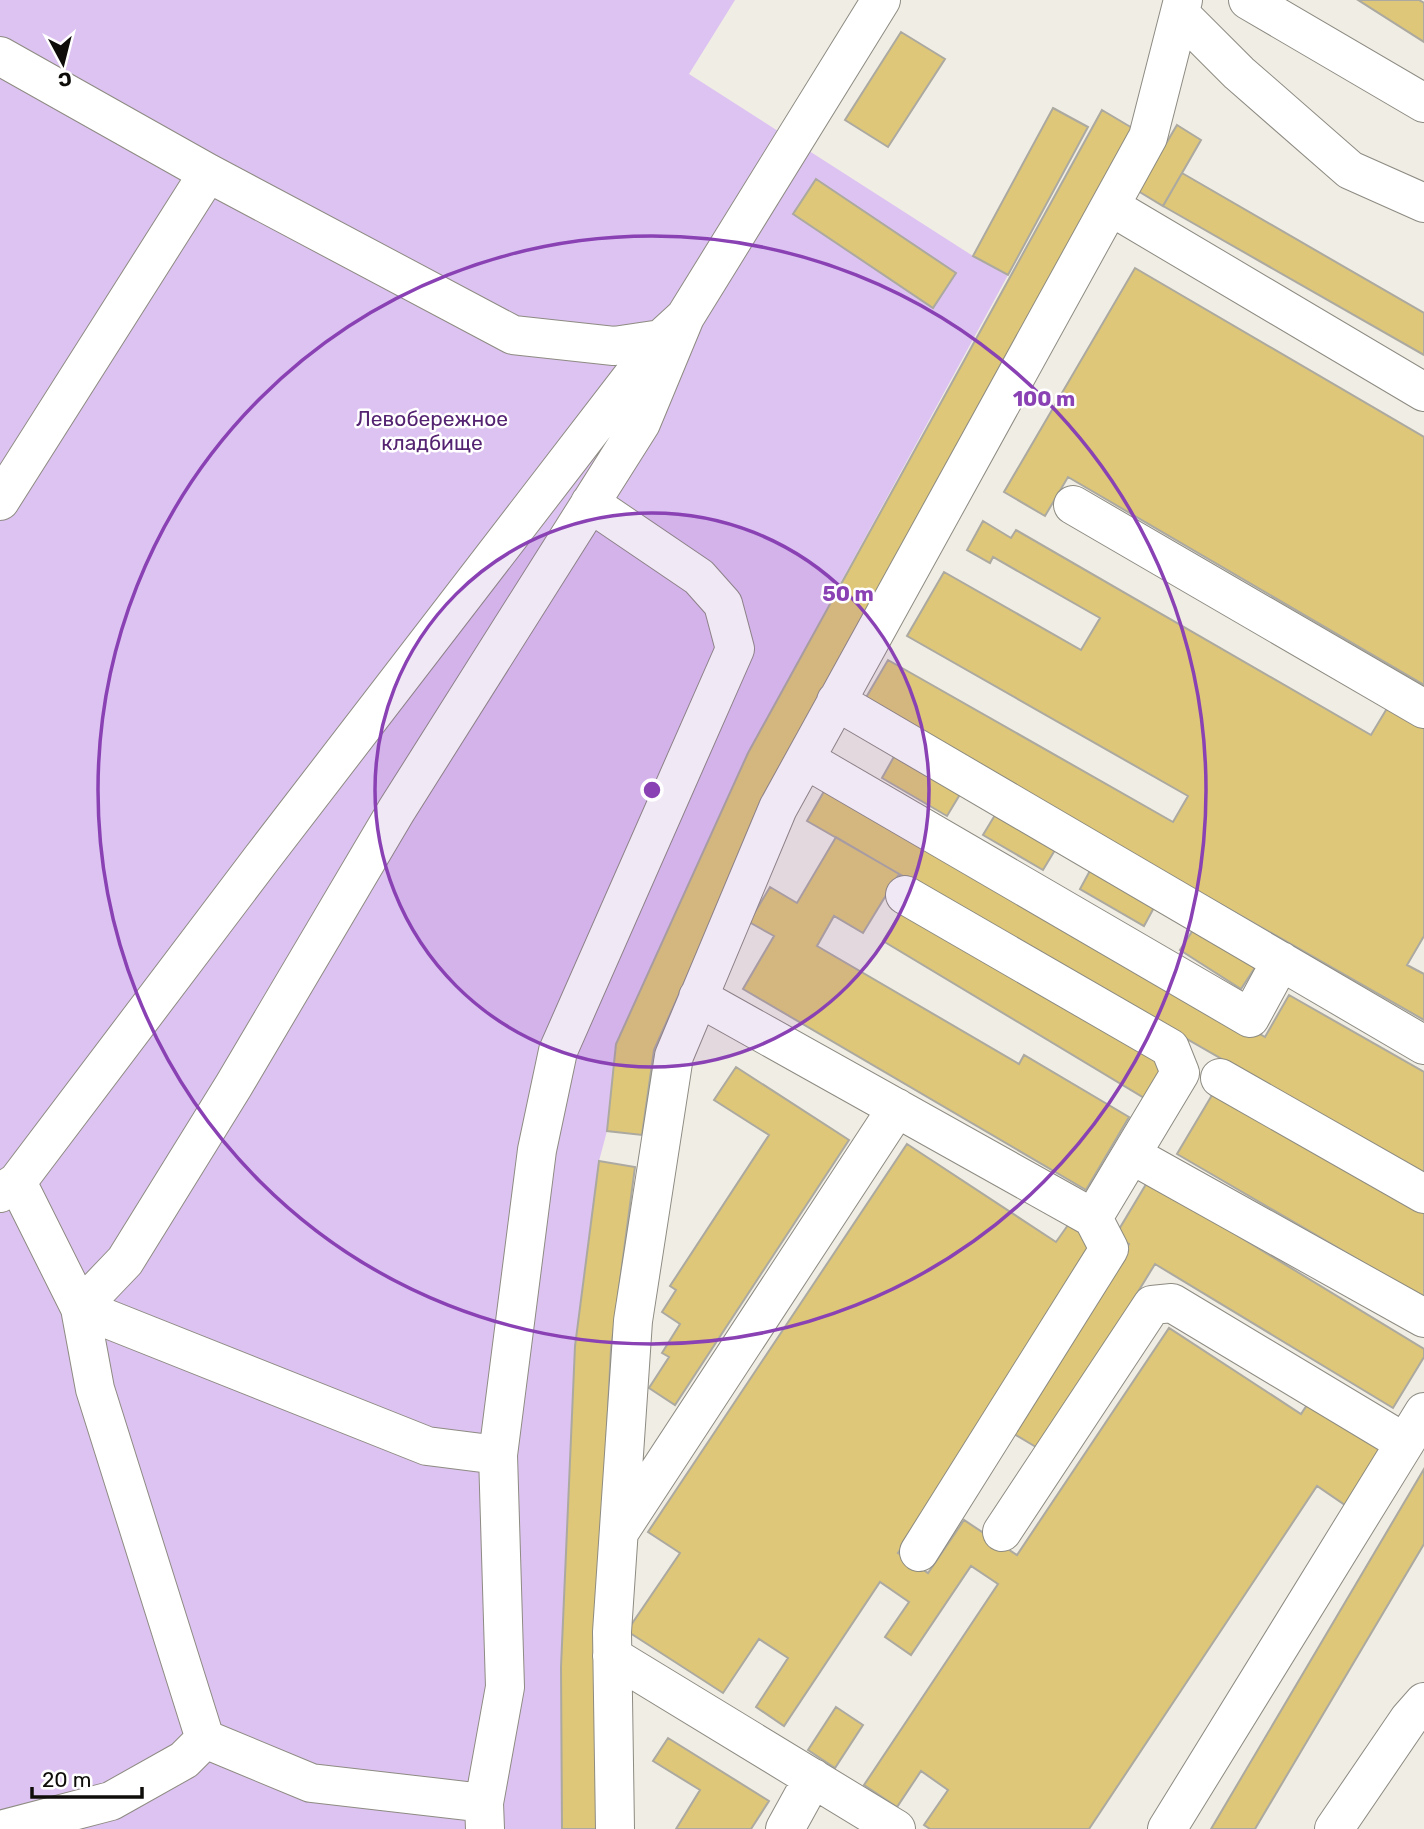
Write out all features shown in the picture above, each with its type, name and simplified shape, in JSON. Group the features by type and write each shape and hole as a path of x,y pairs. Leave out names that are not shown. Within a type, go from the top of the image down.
{"street":[{"path":"205,1739 95,1389 80,1308 8,1188 673,328 881,0"},
{"path":"1248,0 1424,103"},
{"path":"1182,7 1239,74 1350,170 1424,203"},
{"path":"615,1829 612,1632 633,1321 674,1056 778,808 1148,137 1182,7"},
{"path":"0,56 208,173 513,335 614,346 673,328"},
{"path":"0,501 208,173"},
{"path":"1110,206 1424,392"},
{"path":"80,1308 125,1261 241,1073 396,811 641,423 673,328"},
{"path":"205,1739 312,1783 484,1816 505,1687 498,1455 537,1150 558,1051 735,649 723,604 699,577 590,503"},
{"path":"1073,505 1424,709"},
{"path":"836,701 1424,1045"},
{"path":"805,759 1250,1018 1281,961"},
{"path":"905,895 1170,1048 1180,1073 1093,1219"},
{"path":"698,997 1093,1219 1109,1249 919,1552"},
{"path":"1220,1078 1424,1194"},
{"path":"619,1532 897,1108"},
{"path":"1132,1155 1424,1318"},
{"path":"1002,1532 1152,1305 1172,1303 1415,1427 1167,1829"},
{"path":"80,1308 427,1446 498,1455"},
{"path":"612,1656 896,1829"},
{"path":"1335,1829 1409,1719 1424,1702"},
{"path":"4,1829 111,1801 184,1760 205,1739"},
{"path":"785,1829 813,1778"}],"green space":[{"name":"Левобережное кладбище","path":"0,0 735,0 689,74 973,256 1008,275 748,753 616,1044 607,1131 599,1161 575,1346 561,1667 562,1829 0,1829"}],"building":[{"path":"1358,0 1419,0 1424,3 1424,42"},
{"path":"901,32 945,59 888,147 845,120"},
{"path":"1053,108 1088,127 1008,275 973,256"},
{"path":"1102,110 1134,129 780,769 654,1050 642,1135 607,1131 616,1044 748,753"},
{"path":"1177,125 1201,140 1163,206 1138,191"},
{"path":"1182,173 1424,313 1424,355 1163,206"},
{"path":"816,179 956,273 933,308 793,214"},
{"path":"1135,268 1424,437 1424,685 1068,477 1045,516 1004,492"},
{"path":"983,521 1011,538 1016,530 1371,735 1389,705 1424,725 1424,936 1407,965 1424,974 1424,1020 864,701 888,660 1173,822 1188,796 907,636 944,572 1081,650 1100,618 993,557 990,563 967,550"},
{"path":"896,753 962,791 947,816 882,778"},
{"path":"827,786 1265,1037 1289,995 1424,1072 1424,1175 807,821"},
{"path":"998,810 1058,845 1043,870 983,835"},
{"path":"836,837 899,874 863,933 834,916 817,946 1019,1064 1024,1055 1129,1117 1086,1190 743,989 774,936 749,922 770,887 797,903"},
{"path":"1092,867 1156,904 1144,926 1080,889"},
{"path":"904,907 1166,1065 1146,1099 883,941"},
{"path":"1195,927 1256,966 1241,989 1180,950"},
{"path":"736,1067 849,1140 675,1405 649,1388 669,1357 662,1353 680,1324 662,1312 676,1290 670,1286 769,1135 714,1100"},
{"path":"1215,1090 1424,1212 1424,1298 1177,1154"},
{"path":"907,1144 1056,1242 1068,1225 1102,1247 898,1553 928,1573 964,1520 1017,1555 1169,1328 1301,1414 1309,1402 1381,1450 1345,1505 1317,1486 1089,1829 930,1829 924,1825 948,1790 921,1771 897,1807 864,1785 998,1584 971,1566 911,1655 885,1637 909,1602 880,1582 784,1726 756,1707 788,1658 759,1639 723,1693 627,1631 680,1553 648,1532"},
{"path":"599,1161 635,1167 611,1349 595,1670 597,1829 562,1829 561,1667 575,1346"},
{"path":"1148,1181 1424,1349 1424,1357 1393,1408 1155,1264 1041,1450 1014,1434 1129,1244 1115,1236"},
{"path":"1424,1469 1424,1544 1255,1829 1211,1829"},
{"path":"836,1707 863,1725 835,1768 808,1750"},
{"path":"668,1738 769,1801 751,1829 676,1829 700,1790 653,1761"}]}
